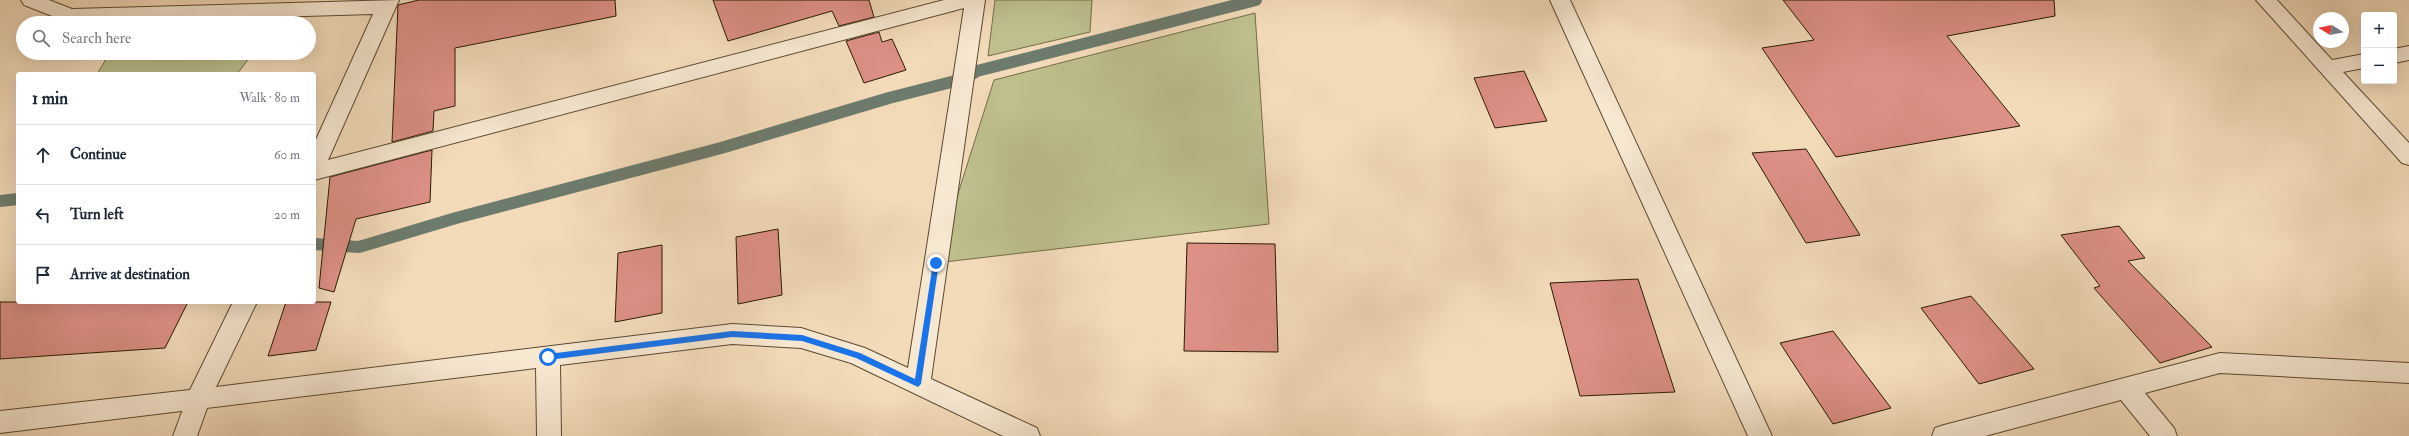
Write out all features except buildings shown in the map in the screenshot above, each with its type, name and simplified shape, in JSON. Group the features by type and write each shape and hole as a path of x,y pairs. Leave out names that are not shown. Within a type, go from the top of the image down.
{"street":[{"path":"31,0 70,16 387,3 316,163"},
{"path":"316,171 969,0"},
{"path":"918,384 975,0"},
{"path":"1560,0 1760,436"},
{"path":"2266,0 2409,157"},
{"path":"2397,55 2409,53"},
{"path":"2328,68 2361,62"},
{"path":"185,436 198,400 244,304"},
{"path":"0,422 198,400 732,334 802,338 858,355 1028,436"},
{"path":"548,357 549,436"},
{"path":"1944,436 2220,363 2409,373"},
{"path":"2126,388 2165,436"}],"green space":[{"path":"995,0 1092,0 1090,32 988,56"},
{"path":"1255,13 1269,224 936,263 994,80"},
{"path":"106,60 248,60 239,72 98,72"}],"waterway":[{"path":"316,244 359,247 456,218 721,148 889,98 963,79 977,71 1256,0"},
{"path":"0,201 16,199"}],"route":[{"path":"548,357 732,334 802,338 858,355 918,384 936,263"}]}
